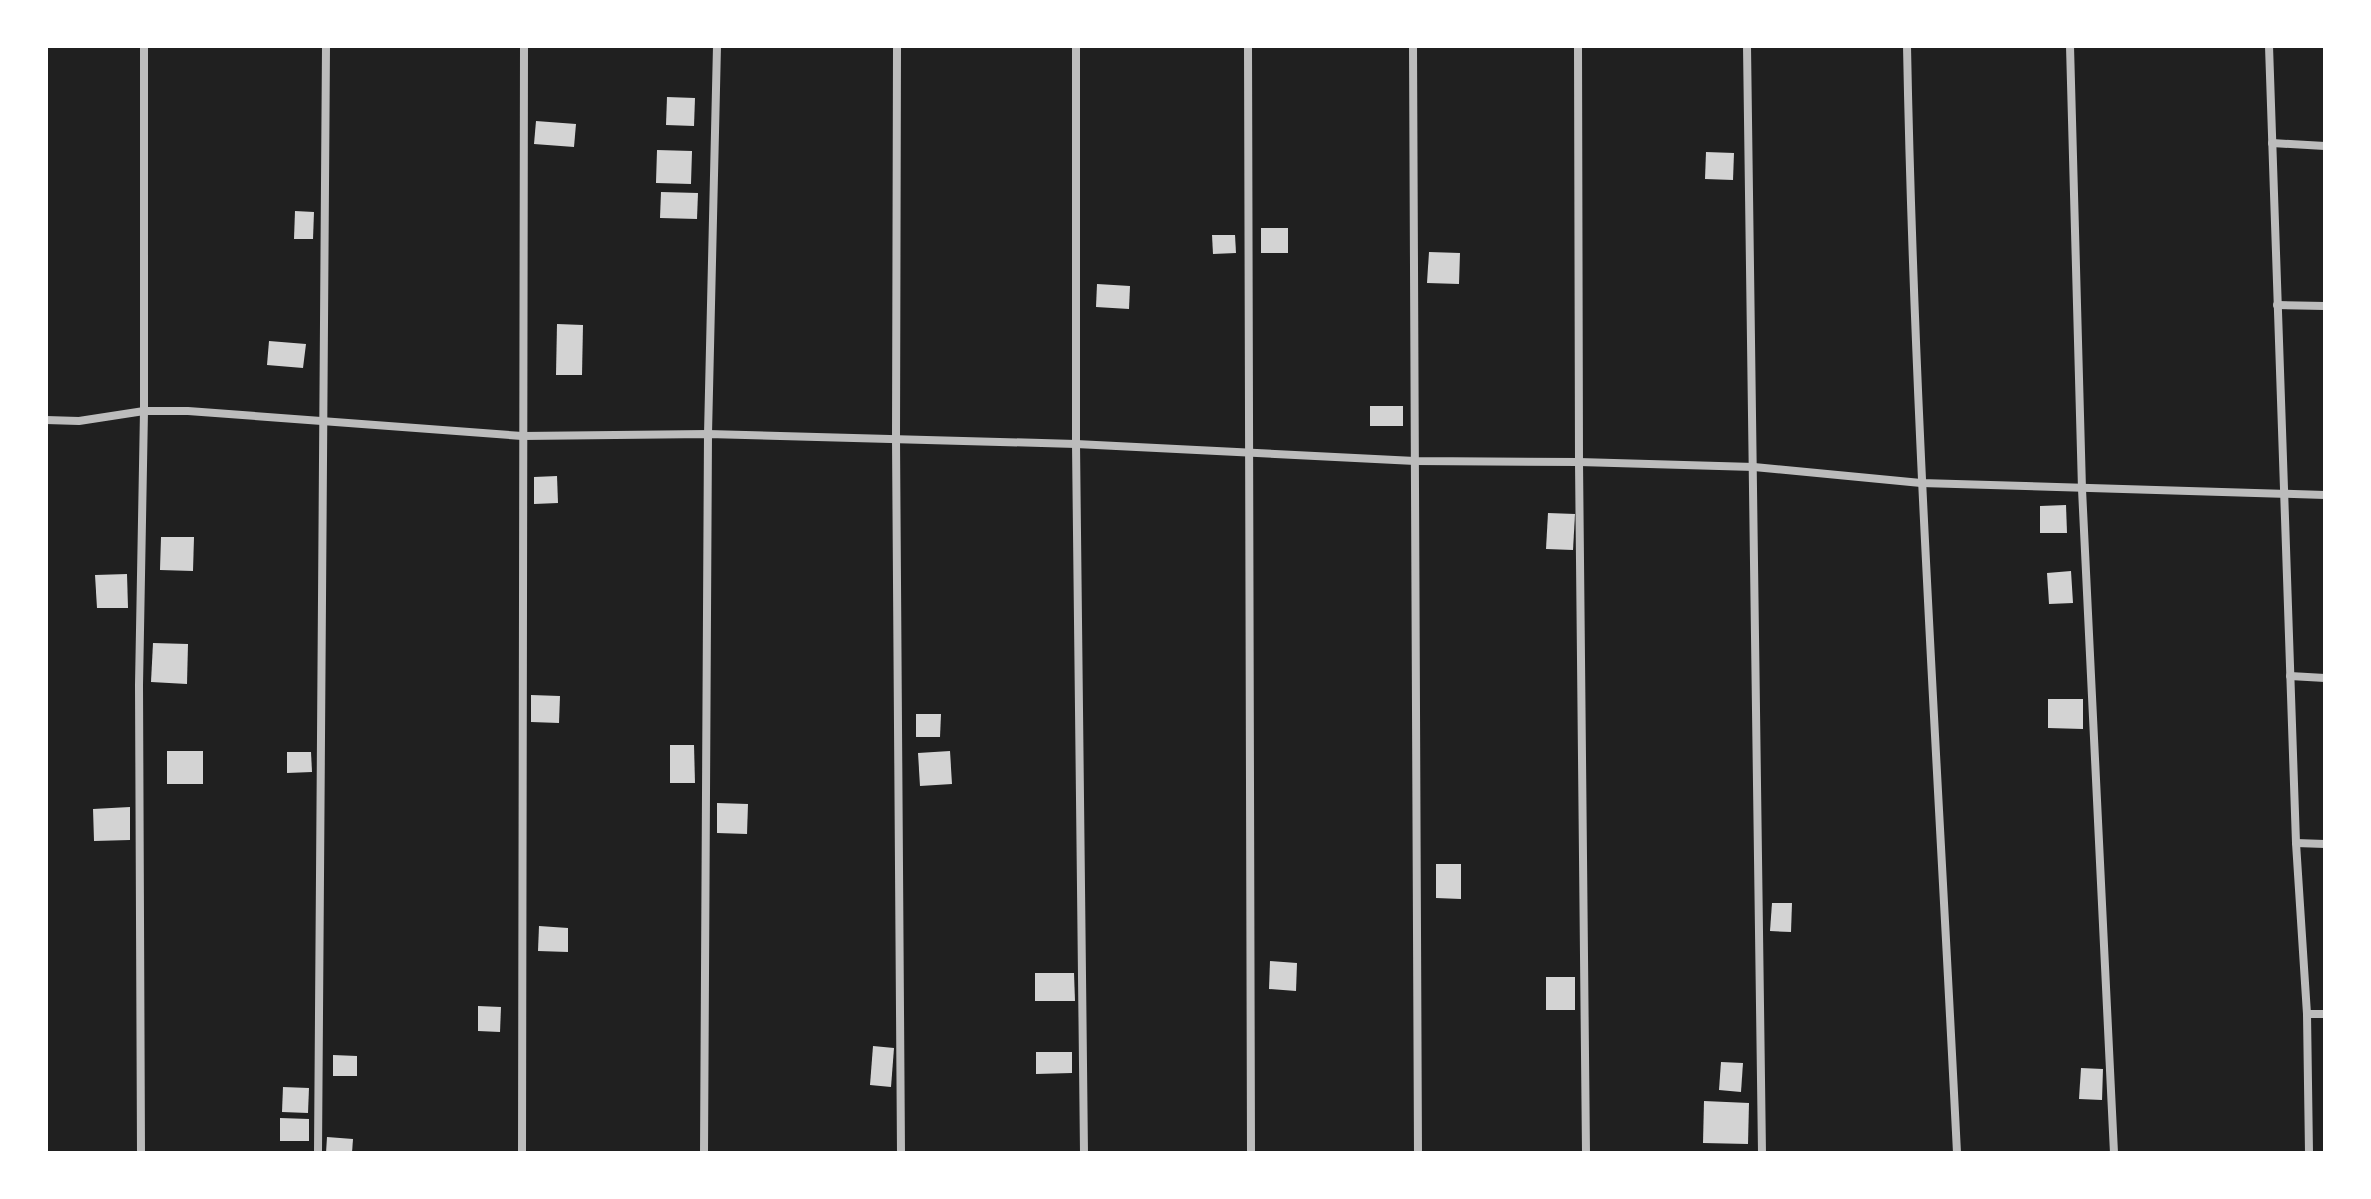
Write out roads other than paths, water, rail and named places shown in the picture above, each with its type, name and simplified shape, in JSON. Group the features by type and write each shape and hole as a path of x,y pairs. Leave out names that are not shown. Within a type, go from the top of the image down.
{"street":[{"path":"141,1153 139,685 144,411 144,46"},
{"path":"318,1153 326,46"},
{"path":"522,1153 524,46"},
{"path":"704,1153 708,434 717,46"},
{"path":"897,46 896,439 901,1153"},
{"path":"1076,46 1076,444 1084,1153"},
{"path":"1248,46 1251,1153"},
{"path":"1413,46 1418,1153"},
{"path":"1578,46 1586,1153"},
{"path":"1747,46 1762,1153"},
{"path":"1907,46 1910,217 1921,483 1957,1153"},
{"path":"2070,46 2082,489 2114,1153"},
{"path":"2269,46 2296,843 2307,1014 2309,1153"},
{"path":"2272,143 2325,146"},
{"path":"2277,305 2325,306"},
{"path":"46,420 79,421 144,411 188,411 522,436 708,434 1076,444 1415,461 1754,467 1921,483 2325,495"},
{"path":"2290,676 2325,678"},
{"path":"2296,843 2325,844"},
{"path":"2307,1014 2325,1014"}]}
